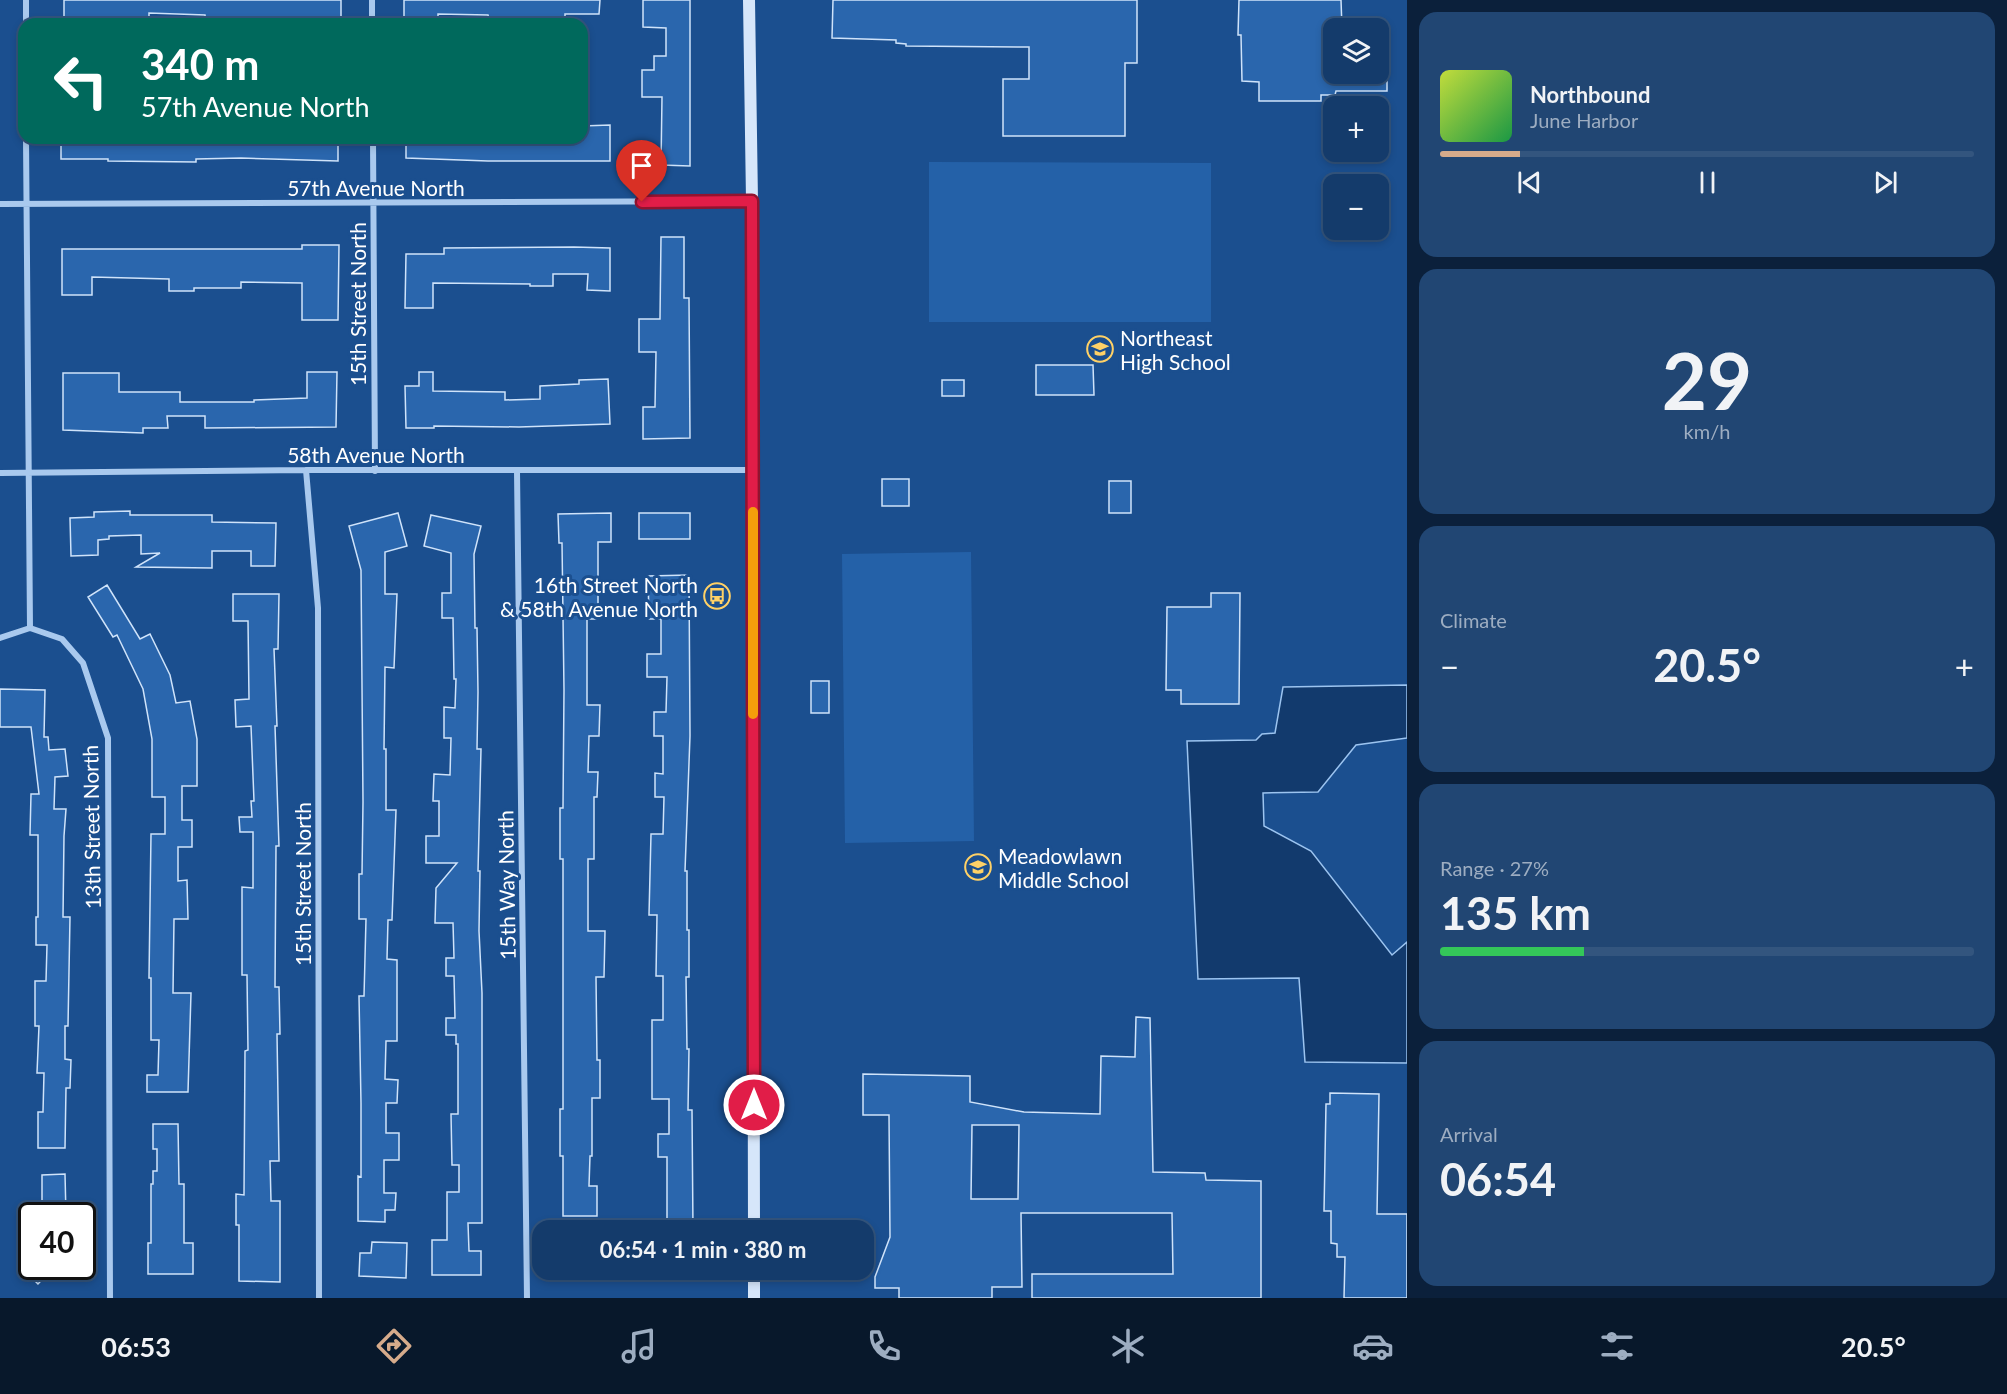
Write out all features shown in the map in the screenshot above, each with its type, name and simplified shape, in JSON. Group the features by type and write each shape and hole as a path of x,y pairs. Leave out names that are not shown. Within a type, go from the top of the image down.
{"street":[{"path":"26,0 26,18"},
{"path":"372,0 372,18"},
{"path":"750,0 754,1220"},
{"path":"0,638 30,628 26,144"},
{"name":"15th Street North","path":"373,144 375,471"},
{"name":"57th Avenue North","path":"0,204 752,201"},
{"name":"15th Street North","path":"306,470 318,608 320,1298"},
{"name":"58th Avenue North","path":"0,473 753,470"},
{"name":"15th Way North","path":"517,471 527,1298"},
{"name":"13th Street North","path":"30,628 62,639 83,663 108,738 110,1298"},
{"path":"754,1280 754,1298"}],"shaded area":[{"path":"929,162 1211,163 1211,322 929,322"},
{"path":"971,552 974,841 845,843 842,554"},
{"path":"1407,685 1407,738 1356,745 1318,792 1263,793 1264,826 1311,851 1392,955 1407,942 1407,1063 1305,1062 1299,978 1198,979 1187,741 1256,740 1262,734 1275,733 1283,687"}],"building":[{"path":"64,0 341,0 341,18 205,18 205,15 149,13 149,17 64,17"},
{"path":"404,0 600,0 599,14 565,14 565,18 489,18 488,15 438,14 438,18 404,18"},
{"path":"643,0 690,0 690,166 661,165 662,97 642,97 642,70 654,70 654,56 666,56 666,28 643,27"},
{"path":"833,0 1137,0 1137,63 1125,63 1125,136 1003,136 1003,79 1029,79 1029,47 906,46 906,44 896,43 896,40 832,38"},
{"path":"1239,0 1341,0 1342,18 1323,18 1323,84 1387,84 1387,91 1336,91 1335,95 1321,95 1321,101 1259,101 1259,82 1242,81 1241,35 1238,35"},
{"path":"610,125 610,161 406,158 406,144 588,144 588,126"},
{"path":"61,144 338,144 338,161 241,158 196,159 196,162 61,159"},
{"path":"661,237 684,237 684,298 689,298 690,438 643,439 643,407 655,407 656,352 639,352 639,319 660,319"},
{"path":"302,245 339,245 338,320 302,320 302,283 241,282 241,288 194,288 194,291 169,291 169,279 92,277 92,295 62,295 62,249 302,249"},
{"path":"444,248 610,248 610,291 587,290 588,274 553,274 553,286 433,283 433,308 405,308 406,254 444,254"},
{"path":"1036,365 1093,365 1094,395 1036,395"},
{"path":"307,372 337,372 336,427 205,428 205,416 167,416 168,428 143,428 143,433 63,430 63,373 119,373 119,392 180,392 180,402 254,402 254,400 307,398"},
{"path":"419,372 433,372 433,391 505,392 505,400 540,399 540,386 579,384 579,380 608,379 610,424 406,428 405,386 419,386"},
{"path":"942,380 964,380 964,396 942,396"},
{"path":"882,479 909,479 909,506 882,506"},
{"path":"1109,481 1131,481 1131,513 1109,513"},
{"path":"130,511 130,515 212,515 212,522 276,523 275,566 251,566 251,551 212,551 212,568 136,567 160,553 141,554 141,535 109,536 109,539 98,540 98,555 71,556 70,518 94,517 94,512"},
{"path":"398,513 407,546 385,552 385,594 397,594 394,668 385,667 384,749 386,749 386,810 396,810 392,920 388,920 387,959 397,960 397,1041 386,1041 385,1079 398,1080 397,1103 386,1103 386,1133 399,1133 399,1160 384,1160 384,1193 396,1193 395,1210 385,1210 385,1222 358,1221 358,1176 361,1177 359,996 364,996 366,919 359,919 363,802 361,570 349,526"},
{"path":"611,513 611,542 598,542 598,619 587,619 587,705 600,705 599,736 589,736 588,772 598,772 597,797 594,797 594,859 588,859 588,931 605,931 604,977 596,977 600,1098 592,1098 592,1156 590,1156 589,1186 597,1186 597,1216 563,1216 560,1109 563,1109 563,859 560,859 560,808 563,808 564,690 562,543 559,543 558,514"},
{"path":"639,513 690,513 690,539 639,539"},
{"path":"431,515 481,526 474,554 478,692 477,749 481,749 478,871 480,871 479,931 482,993 482,1223 468,1223 469,1251 481,1251 481,1275 432,1275 432,1240 447,1240 447,1192 459,1192 459,1165 452,1165 451,1114 458,1114 458,1044 456,1044 456,1035 446,1035 446,1018 455,1018 454,976 446,976 446,958 454,958 453,923 435,923 436,888 457,863 426,863 426,836 439,836 439,801 433,801 434,774 450,775 451,738 444,738 444,707 455,708 456,679 454,679 453,618 442,618 442,593 451,593 451,553 424,546"},
{"path":"689,575 690,736 685,871 687,871 687,930 689,930 689,977 686,977 687,1049 689,1049 688,1110 692,1110 693,1220 667,1220 667,1157 658,1157 658,1134 669,1134 669,1099 652,1099 652,1020 663,1020 663,976 656,976 657,915 649,915 651,834 663,834 664,797 655,797 655,773 663,774 663,736 654,736 654,712 666,712 667,677 647,677 647,654 661,654 661,619 649,619 648,576"},
{"path":"107,585 140,639 150,634 170,675 176,703 190,701 197,739 197,786 182,786 182,820 192,820 192,847 178,847 178,881 187,880 188,919 174,919 173,993 191,993 188,1092 147,1092 147,1075 158,1075 159,1040 151,1040 151,978 149,978 151,834 165,834 165,797 152,797 152,739 143,689 117,635 113,637 88,597"},
{"path":"1211,593 1240,593 1239,704 1181,704 1181,690 1166,690 1167,607 1211,607"},
{"path":"233,594 279,594 278,649 274,649 279,846 276,846 275,987 279,987 280,1034 277,1034 279,1161 270,1161 271,1201 280,1201 280,1282 239,1281 239,1225 236,1225 236,1194 244,1195 245,1051 248,1050 247,975 242,975 242,887 253,888 253,832 240,832 239,817 252,817 251,801 254,801 251,726 236,727 235,700 249,699 248,621 233,621"},
{"path":"811,681 829,681 829,713 811,713"},
{"path":"0,689 45,690 44,737 48,737 49,750 65,749 68,776 55,777 54,809 66,809 63,917 70,917 68,1026 65,1026 65,1059 71,1060 70,1088 66,1088 65,1148 38,1148 38,1112 43,1112 44,1073 37,1073 39,1026 35,1026 35,981 46,981 47,945 36,945 38,835 30,835 31,794 39,794 31,727 0,727"},
{"path":"1136,1017 1150,1018 1153,1172 1205,1173 1206,1180 1261,1181 1261,1298 1032,1298 1032,1274 1173,1274 1172,1213 1021,1213 1022,1287 992,1287 992,1298 899,1298 899,1288 875,1288 875,1277 890,1237 889,1115 863,1115 863,1074 970,1076 970,1102 1024,1112 1100,1114 1101,1056 1135,1057","holes":["972,1125 1019,1125 1018,1199 971,1199"]},
{"path":"1330,1093 1379,1094 1377,1214 1407,1214 1407,1298 1344,1298 1345,1257 1337,1257 1337,1244 1331,1243 1331,1211 1324,1211 1326,1104 1330,1104"},
{"path":"153,1124 178,1124 179,1184 184,1184 184,1243 193,1243 193,1274 148,1274 148,1243 151,1243 151,1184 153,1184 153,1171 157,1171 157,1149 153,1149"},
{"path":"65,1174 66,1202 42,1202 42,1175"},
{"path":"372,1242 407,1243 406,1278 359,1276 360,1253 371,1253"}],"slow traffic":[{"path":"753,512 753,714"}],"place":[{"name":"Northeast High School","path":"1100,349"},
{"name":"16th Street North & 58th Avenue North","path":"717,596"},
{"name":"Meadowlawn Middle School","path":"978,867"}],"route":[{"path":"642,202 752,201 754,1105"}]}
